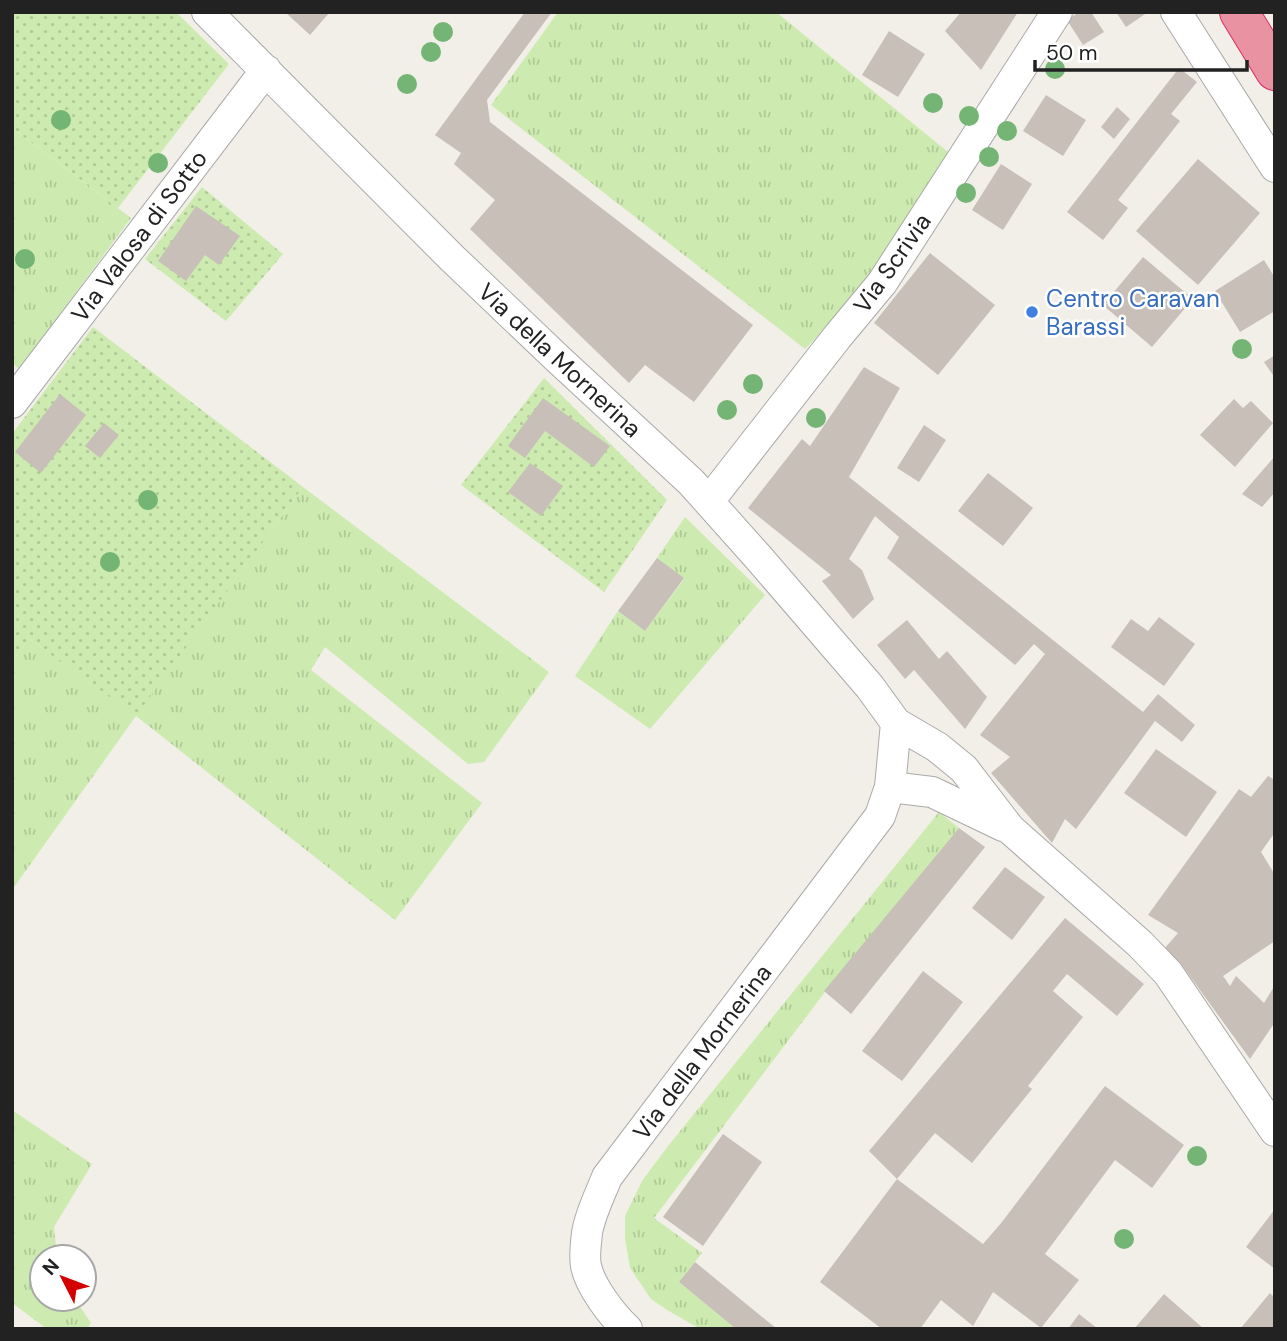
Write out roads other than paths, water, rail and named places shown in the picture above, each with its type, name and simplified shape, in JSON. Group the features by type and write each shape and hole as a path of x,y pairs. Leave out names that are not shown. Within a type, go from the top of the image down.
{"highway":[{"path":"1239,12 1275,71"}],"street":[{"name":"Via della Mornerina","path":"206,12 452,258 691,482 870,687 896,723 937,747 964,769 1010,829 1140,944 1168,973 1275,1131"},
{"name":"Via Scrivia","path":"709,501 882,283 1057,12"},
{"path":"1176,12 1275,167"},
{"name":"Via Valosa di Sotto","path":"12,402 266,70"},
{"name":"Via della Mornerina","path":"627,1329 615,1318 597,1292 586,1266 587,1233 607,1177 880,816 890,788 896,723"},
{"name":"Via della Mornerina","path":"890,788 932,792 1010,829"}],"place":[{"name":"Centro Caravan Barassi","path":"1032,312"}]}
